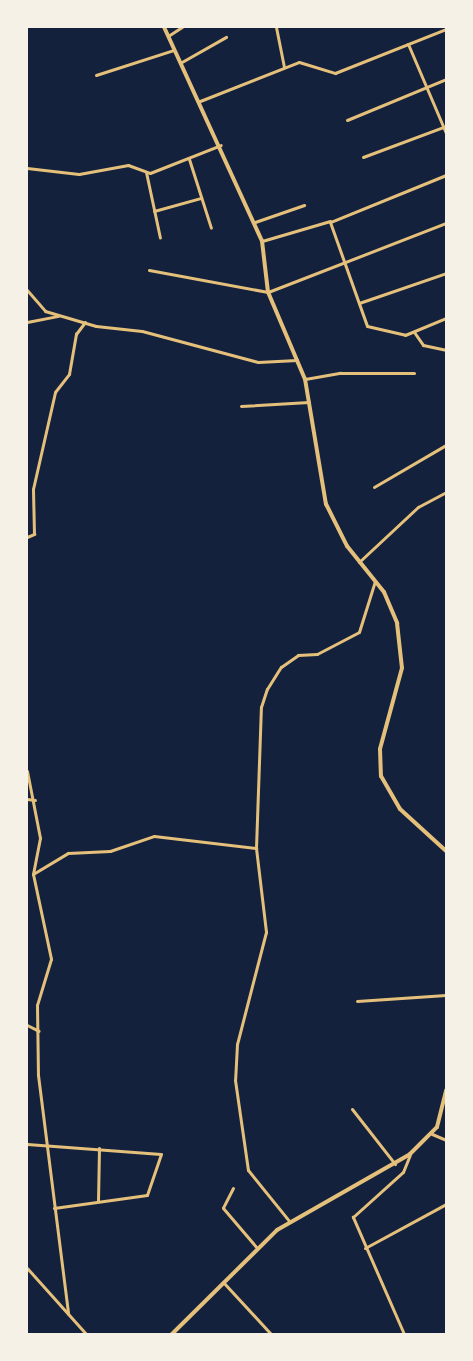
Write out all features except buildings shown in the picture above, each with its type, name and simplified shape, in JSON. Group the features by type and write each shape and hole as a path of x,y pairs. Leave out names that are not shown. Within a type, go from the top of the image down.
{"street":[{"path":"164,27 222,145 262,241 268,292 305,379 318,471 332,516 339,532 359,562 376,579 397,623 402,652 399,685 380,749 381,776 400,809 446,851"},
{"path":"168,36 182,27"},
{"path":"276,27 284,67"},
{"path":"200,101 284,67 308,62 335,72 446,29"},
{"path":"180,63 226,37"},
{"path":"408,44 445,126 446,133"},
{"path":"96,75 174,50"},
{"path":"347,120 446,80"},
{"path":"363,157 445,126"},
{"path":"27,168 79,174 128,165 146,172 189,159 222,145"},
{"path":"189,159 212,228"},
{"path":"146,172 160,238"},
{"path":"262,241 330,221 446,175"},
{"path":"154,211 202,198"},
{"path":"255,222 304,205"},
{"path":"330,221 359,303 373,330 414,333 446,318"},
{"path":"149,270 268,292 446,223"},
{"path":"359,303 446,273"},
{"path":"27,290 41,308 59,316 258,362 298,360"},
{"path":"27,322 59,316"},
{"path":"27,537 34,534 33,505 55,392 69,374 76,334 85,322"},
{"path":"414,333 423,345 446,350"},
{"path":"305,379 339,373 414,373"},
{"path":"240,406 310,402"},
{"path":"374,487 446,445"},
{"path":"359,562 418,507 446,492"},
{"path":"290,1222 248,1170 234,1074 266,932 256,848 261,707 267,689 281,667 298,655 317,654 359,633 376,579"},
{"path":"27,771 35,800 40,838 33,874 51,959 37,1005 45,1144 68,1314"},
{"path":"27,799 35,800"},
{"path":"33,874 68,853 110,851 154,836 256,848"},
{"path":"357,1001 446,995"},
{"path":"27,1025 39,1031"},
{"path":"172,1334 257,1248 290,1222 410,1154 432,1134 446,1090"},
{"path":"352,1109 395,1164"},
{"path":"432,1134 446,1140"},
{"path":"27,1144 160,1152 153,1190 136,1198 54,1208"},
{"path":"98,1202 99,1148"},
{"path":"404,1334 353,1217 403,1172 410,1154"},
{"path":"233,1188 223,1208 257,1248"},
{"path":"365,1248 446,1204"},
{"path":"27,1268 86,1334"},
{"path":"223,1282 271,1334"}]}
